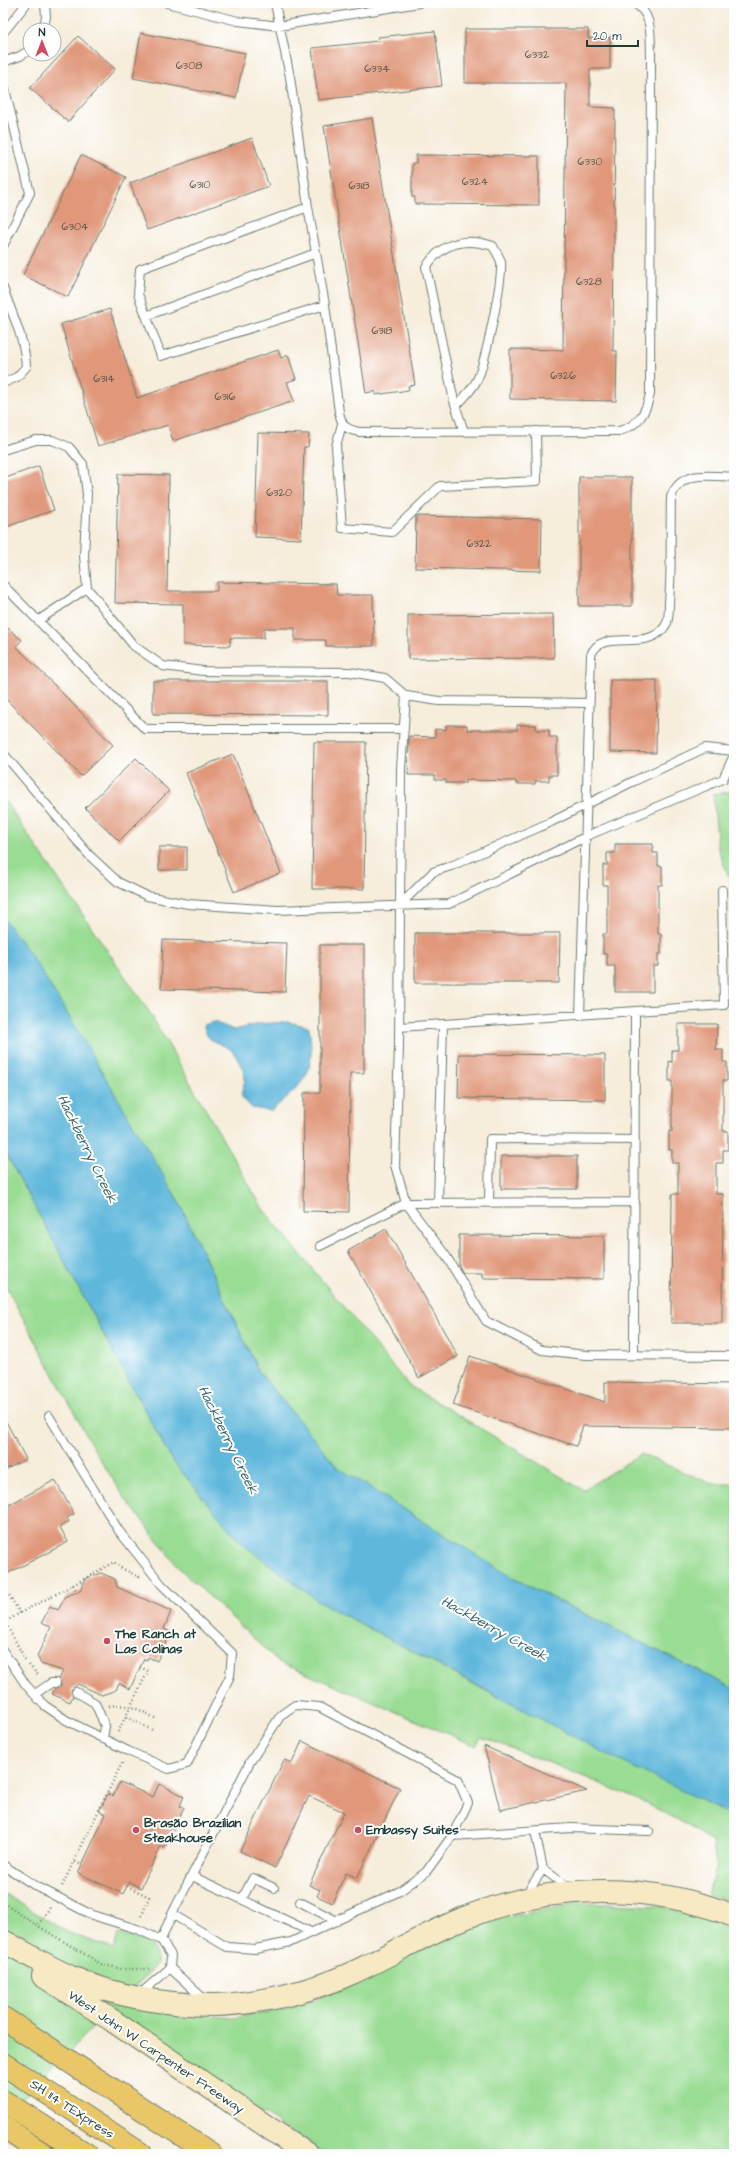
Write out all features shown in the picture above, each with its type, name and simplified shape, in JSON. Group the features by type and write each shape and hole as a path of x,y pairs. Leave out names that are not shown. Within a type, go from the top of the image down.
{"highway":[{"path":"3,2018 211,2154"},
{"path":"3,2021 30,2035"},
{"name":"SH 114 TEXpress","path":"3,2064 141,2154"},
{"path":"3,2101 86,2154"},
{"path":"3,2127 43,2154"}],"main road":[{"path":"3,1941 71,1977 136,1996 169,2003 211,2005 258,2001 320,1985 351,1973 468,1917 520,1901 574,1892 611,1891 656,1895 708,1905 734,1916"},
{"name":"West John W Carpenter Freeway","path":"3,1950 110,2019 307,2154"}],"lane":[{"path":"3,33 27,3"},
{"path":"44,3 46,17 45,22"},
{"path":"167,3 238,21 279,26 418,3"},
{"path":"275,3 290,77 308,207 326,305 338,412 342,424 347,430 359,432 618,431 629,428 637,422 645,412 649,399 650,22 646,14 634,3"},
{"path":"3,62 22,55"},
{"path":"3,81 30,193 3,246"},
{"path":"308,207 140,269 138,294 161,356 326,305"},
{"path":"456,406 472,390 478,379 494,316 500,278 501,262 492,246 476,240 449,245 434,255 426,267 456,406 464,432"},
{"path":"146,316 316,253"},
{"path":"3,288 20,334 26,367 17,377 3,383"},
{"path":"342,424 336,446 342,528 392,532 440,486 537,481 536,431"},
{"path":"3,450 36,440 52,440 69,447 83,464 87,494 84,556 87,588 134,646 163,666 204,671 350,672 386,678 406,696 439,702 589,703"},
{"path":"580,1016 591,655 594,648 599,643 645,640 653,637 661,631 667,621 670,586 671,497 674,488 687,478 695,476 734,476"},
{"path":"3,585 145,729 404,729"},
{"path":"39,620 87,588"},
{"path":"406,696 401,768 399,1027 396,1165 406,1203 446,1256 486,1321 542,1350 586,1355 733,1356"},
{"path":"400,905 433,872 451,866 544,826 705,748 734,751"},
{"path":"3,753 89,855 118,882 148,896 188,904 277,910 449,904 586,836 723,779 734,755"},
{"path":"399,1027 580,1016 724,1005 722,890"},
{"path":"634,1355 635,1011"},
{"path":"438,1203 443,1024"},
{"path":"489,1203 490,1139 635,1140"},
{"path":"320,1246 406,1203 635,1202"},
{"path":"3,1651 34,1694 44,1705 66,1720 128,1752 169,1769 187,1764 230,1676 232,1653 162,1585 119,1531 50,1416"},
{"path":"34,1694 51,1683 56,1683"},
{"path":"76,1692 95,1703 105,1726 103,1739"},
{"path":"161,1940 172,1914 250,1762 281,1715 295,1704 319,1707 458,1780 468,1803 452,1836 426,1872 400,1891 291,1942 255,1949 227,1947 172,1914"},
{"path":"452,1836 571,1828 649,1831"},
{"path":"534,1831 543,1868 560,1883 574,1892"},
{"path":"3,1865 56,1898 92,1916 137,1929 161,1940 171,1955 170,1968 143,1992 136,1996"},
{"path":"520,1901 543,1868"},
{"path":"192,1876 311,1932"},
{"path":"242,1899 253,1878 274,1888"},
{"path":"300,1902 337,1921"},
{"path":"170,1968 211,2005"}],"path":[{"path":"42,1680 28,1664 5,1622 114,1562 120,1567 139,1577 138,1580"},
{"path":"3,1585 20,1613"},
{"path":"73,1585 77,1592"},
{"path":"114,1728 118,1733 148,1671 140,1667"},
{"path":"104,1707 121,1704 131,1706 157,1719"},
{"path":"126,1717 152,1730"},
{"path":"38,1926 56,1898 75,1862 128,1752"},
{"path":"75,1862 82,1865"},
{"path":"127,1886 149,1897 137,1929"},
{"path":"3,1904 101,1964 122,1969 170,1968"}],"green space":[{"path":"734,791 734,890 718,849 713,794"},
{"path":"3,798 150,1013 263,1209 408,1385 583,1490 641,1454 712,1484 734,1484 734,1689 511,1577 337,1467 259,1372 179,1202 31,955 3,918"},
{"path":"3,1148 171,1459 240,1542 318,1601 488,1692 734,1816 734,1902 708,1896 716,1865 713,1843 668,1814 568,1770 481,1737 476,1746 279,1662 179,1568 124,1497 95,1451 3,1281"},
{"path":"3,1893 69,1933 114,1949 118,1934 139,1939 149,1944 156,1955 158,1963 117,2005 233,2018 286,2009 324,1996 405,1957 493,1920 578,1903 659,1906 734,1926 734,2154 324,2154 108,2013 3,2118"}],"water":[{"name":"Hackberry Creek","path":"3,918 31,955 78,1031 179,1202 259,1372 337,1467 511,1577 734,1689 734,1816 614,1758 318,1601 240,1542 171,1459 3,1148"},
{"path":"214,1022 234,1030 258,1024 288,1022 309,1027 311,1056 306,1076 293,1092 271,1111 252,1108 241,1096 245,1077 237,1058 230,1049 213,1041 205,1031 204,1025"}],"building":[{"path":"465,29 588,29 588,38 610,38 610,69 590,69 590,107 615,108 613,351 617,351 616,401 510,399 510,349 563,350 566,83 465,83"},
{"path":"435,31 442,86 318,100 312,48 379,41 378,37"},
{"path":"141,33 245,53 236,98 133,78"},
{"path":"78,36 115,69 68,122 30,88 54,62 62,62 62,53"},
{"path":"372,118 415,385 408,386 409,390 375,395 375,391 366,393 324,126"},
{"path":"252,138 269,186 147,230 130,183"},
{"path":"81,155 126,177 68,297 23,275"},
{"path":"416,155 539,156 539,205 415,204 415,197 412,197 412,163 416,163"},
{"path":"110,309 137,398 278,350 281,358 288,355 296,379 287,382 294,401 173,441 168,425 98,446 61,324"},
{"path":"258,433 309,434 308,447 304,447 301,539 255,537"},
{"path":"39,466 54,510 3,528 3,479"},
{"path":"118,474 169,475 167,591 217,591 217,582 336,584 337,595 373,595 374,646 326,646 326,640 295,640 295,628 264,628 264,638 230,638 230,646 183,645 183,604 115,603"},
{"path":"579,477 632,477 632,606 579,606"},
{"path":"416,516 542,519 541,571 415,568"},
{"path":"553,614 554,658 408,659 408,615"},
{"path":"3,624 22,640 16,646 113,745 81,776 3,696"},
{"path":"610,680 657,680 656,753 610,752"},
{"path":"153,681 328,681 328,715 153,714"},
{"path":"446,725 467,725 467,730 517,730 517,725 536,725 536,730 549,730 549,737 557,737 557,775 549,775 549,781 535,781 535,784 516,784 516,781 466,780 466,783 446,783 446,780 435,780 435,775 408,775 409,736 435,737 435,729 446,730"},
{"path":"314,742 366,742 364,889 312,889"},
{"path":"233,754 281,873 234,892 186,773"},
{"path":"136,758 169,791 119,841 85,808"},
{"path":"615,844 653,844 653,853 658,853 658,866 662,866 662,885 658,885 658,934 661,934 661,954 658,954 658,966 653,966 653,992 615,992 615,966 607,966 607,954 603,954 603,934 607,934 607,885 603,885 603,865 607,865 607,853 615,853"},
{"path":"159,847 187,847 187,870 159,870"},
{"path":"415,933 560,933 559,983 415,983"},
{"path":"163,940 287,943 285,992 161,989"},
{"path":"320,945 364,945 364,1073 350,1073 349,1212 303,1211 304,1093 320,1093"},
{"path":"678,1024 717,1024 716,1050 723,1050 723,1062 727,1062 727,1081 723,1081 723,1131 728,1131 728,1150 723,1150 723,1163 716,1163 716,1194 723,1194 722,1323 671,1323 672,1194 678,1194 678,1163 672,1163 672,1150 669,1150 669,1131 672,1131 672,1081 669,1081 669,1061 672,1062 672,1050 678,1050"},
{"path":"459,1054 605,1055 605,1100 458,1098"},
{"path":"501,1156 577,1156 577,1189 501,1189"},
{"path":"386,1229 458,1356 419,1378 348,1251"},
{"path":"459,1235 604,1236 604,1279 482,1278 482,1273 463,1273 459,1266"},
{"path":"470,1356 605,1402 605,1382 733,1384 732,1428 583,1426 576,1446 453,1405"},
{"path":"3,1416 26,1459 3,1471"},
{"path":"55,1480 74,1514 67,1518 69,1522 60,1527 68,1542 3,1576 3,1508"},
{"name":"The Ranch at Las Colinas","path":"101,1573 115,1579 117,1587 171,1611 164,1629 171,1632 157,1661 148,1657 147,1660 144,1659 130,1689 119,1683 116,1690 102,1695 78,1684 71,1690 73,1696 70,1702 52,1694 55,1688 61,1685 59,1679 63,1671 41,1664 37,1656 51,1627 42,1622 50,1606 58,1610 66,1596 80,1591 86,1578"},
{"name":"Embassy Suites","path":"302,1741 400,1788 357,1878 346,1873 332,1903 317,1896 320,1890 309,1885 344,1812 309,1796 275,1868 240,1851 284,1760 292,1763"},
{"path":"484,1746 587,1791 500,1810"},
{"name":"Brasão Brazilian Steakhouse","path":"120,1782 153,1797 159,1784 184,1796 180,1806 184,1808 165,1848 161,1846 141,1888 129,1882 123,1894 78,1873 106,1814 99,1811 108,1794 113,1796"}],"place":[{"name":"The Ranch at Las Colinas","path":"107,1641"},
{"name":"Brasão Brazilian Steakhouse","path":"136,1830"},
{"name":"Embassy Suites","path":"358,1830"}]}
